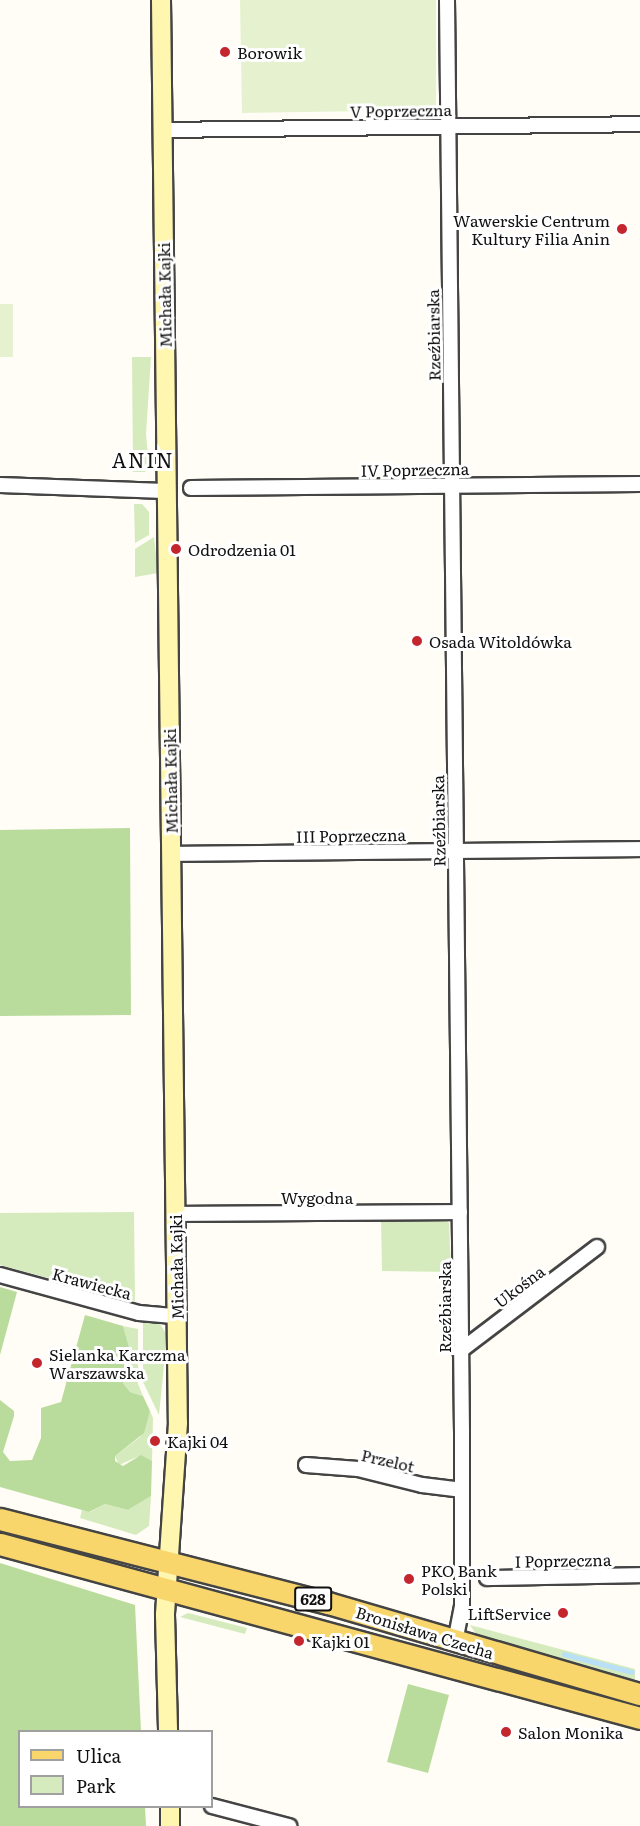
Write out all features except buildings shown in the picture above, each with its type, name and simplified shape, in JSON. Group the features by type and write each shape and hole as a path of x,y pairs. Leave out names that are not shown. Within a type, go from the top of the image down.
{"main road":[{"name":"Bronisława Czecha","path":"0,1519 170,1562 640,1694"},
{"name":"Bronisława Czecha","path":"0,1544 640,1718"}],"street":[{"name":"Michała Kajki","path":"161,0 165,491 178,1423 167,1589 168,1730"},
{"name":"Rzeźbiarska","path":"447,0 462,1606 455,1641"},
{"name":"V Poprzeczna","path":"162,130 640,124"},
{"name":"IV Poprzeczna","path":"191,488 640,484"},
{"path":"0,485 165,491"},
{"name":"III Poprzeczna","path":"171,854 640,849"},
{"name":"Wygodna","path":"175,1214 460,1212"},
{"name":"Ukośna","path":"460,1351 597,1246"},
{"name":"Krawiecka","path":"0,1275 139,1313 177,1316"},
{"name":"Przelot","path":"306,1465 341,1466 461,1490"},
{"name":"I Poprzeczna","path":"488,1578 640,1575"},
{"path":"213,1806 289,1826"},
{"path":"170,1808 170,1826"}],"green space":[{"path":"240,0 436,0 436,110 242,113"},
{"path":"0,304 13,304 13,357 0,357"},
{"path":"132,357 151,357 146,434 149,468 145,472 133,472"},
{"path":"134,504 142,504 149,512 149,535 135,543"},
{"path":"154,537 158,573 135,577 135,549"},
{"path":"130,828 131,1015 0,1016 0,830"},
{"path":"134,1212 135,1301 0,1265 0,1213"},
{"path":"381,1219 445,1219 449,1223 451,1272 382,1271"},
{"path":"0,1287 17,1292 0,1355"},
{"path":"85,1315 123,1326 129,1347 123,1383 130,1392 143,1396 150,1411 144,1433 115,1456 115,1461 123,1466 141,1455 152,1461 151,1496 128,1510 105,1504 89,1512 0,1487 0,1400 14,1411 3,1452 10,1461 32,1460 41,1438 41,1408 61,1402"},
{"path":"143,1320 160,1324 167,1335 159,1415 143,1382"},
{"path":"123,1326 138,1329 138,1384 143,1396 130,1392 123,1383 129,1347"},
{"path":"150,1411 153,1418 152,1461 137,1457 119,1465 115,1456 140,1437"},
{"path":"151,1496 149,1526 136,1535 80,1518 82,1510 90,1512 105,1504 128,1510"},
{"path":"0,1563 135,1605 141,1730 18,1730 18,1808 145,1808 146,1826 0,1826"},
{"path":"188,1613 247,1628 245,1634 180,1617"},
{"path":"470,1625 635,1669 635,1679 630,1683 589,1671 476,1634"},
{"path":"408,1684 449,1695 428,1773 387,1762"}],"waterway":[{"path":"564,1654 632,1672"}],"place":[{"name":"Borowik","path":"225,52"},
{"name":"Wawerskie Centrum Kultury Filia Anin","path":"622,229"},
{"name":"Odrodzenia 01","path":"176,549"},
{"name":"Osada Witoldówka","path":"417,641"},
{"name":"Sielanka Karczma Warszawska","path":"37,1363"},
{"name":"Kajki 04","path":"155,1441"},
{"name":"PKO Bank Polski","path":"409,1579"},
{"name":"LiftService","path":"563,1613"},
{"name":"Kajki 01","path":"299,1641"},
{"name":"Salon Monika","path":"506,1732"}],"district":[{"name":"ANIN","path":"143,459"}]}
